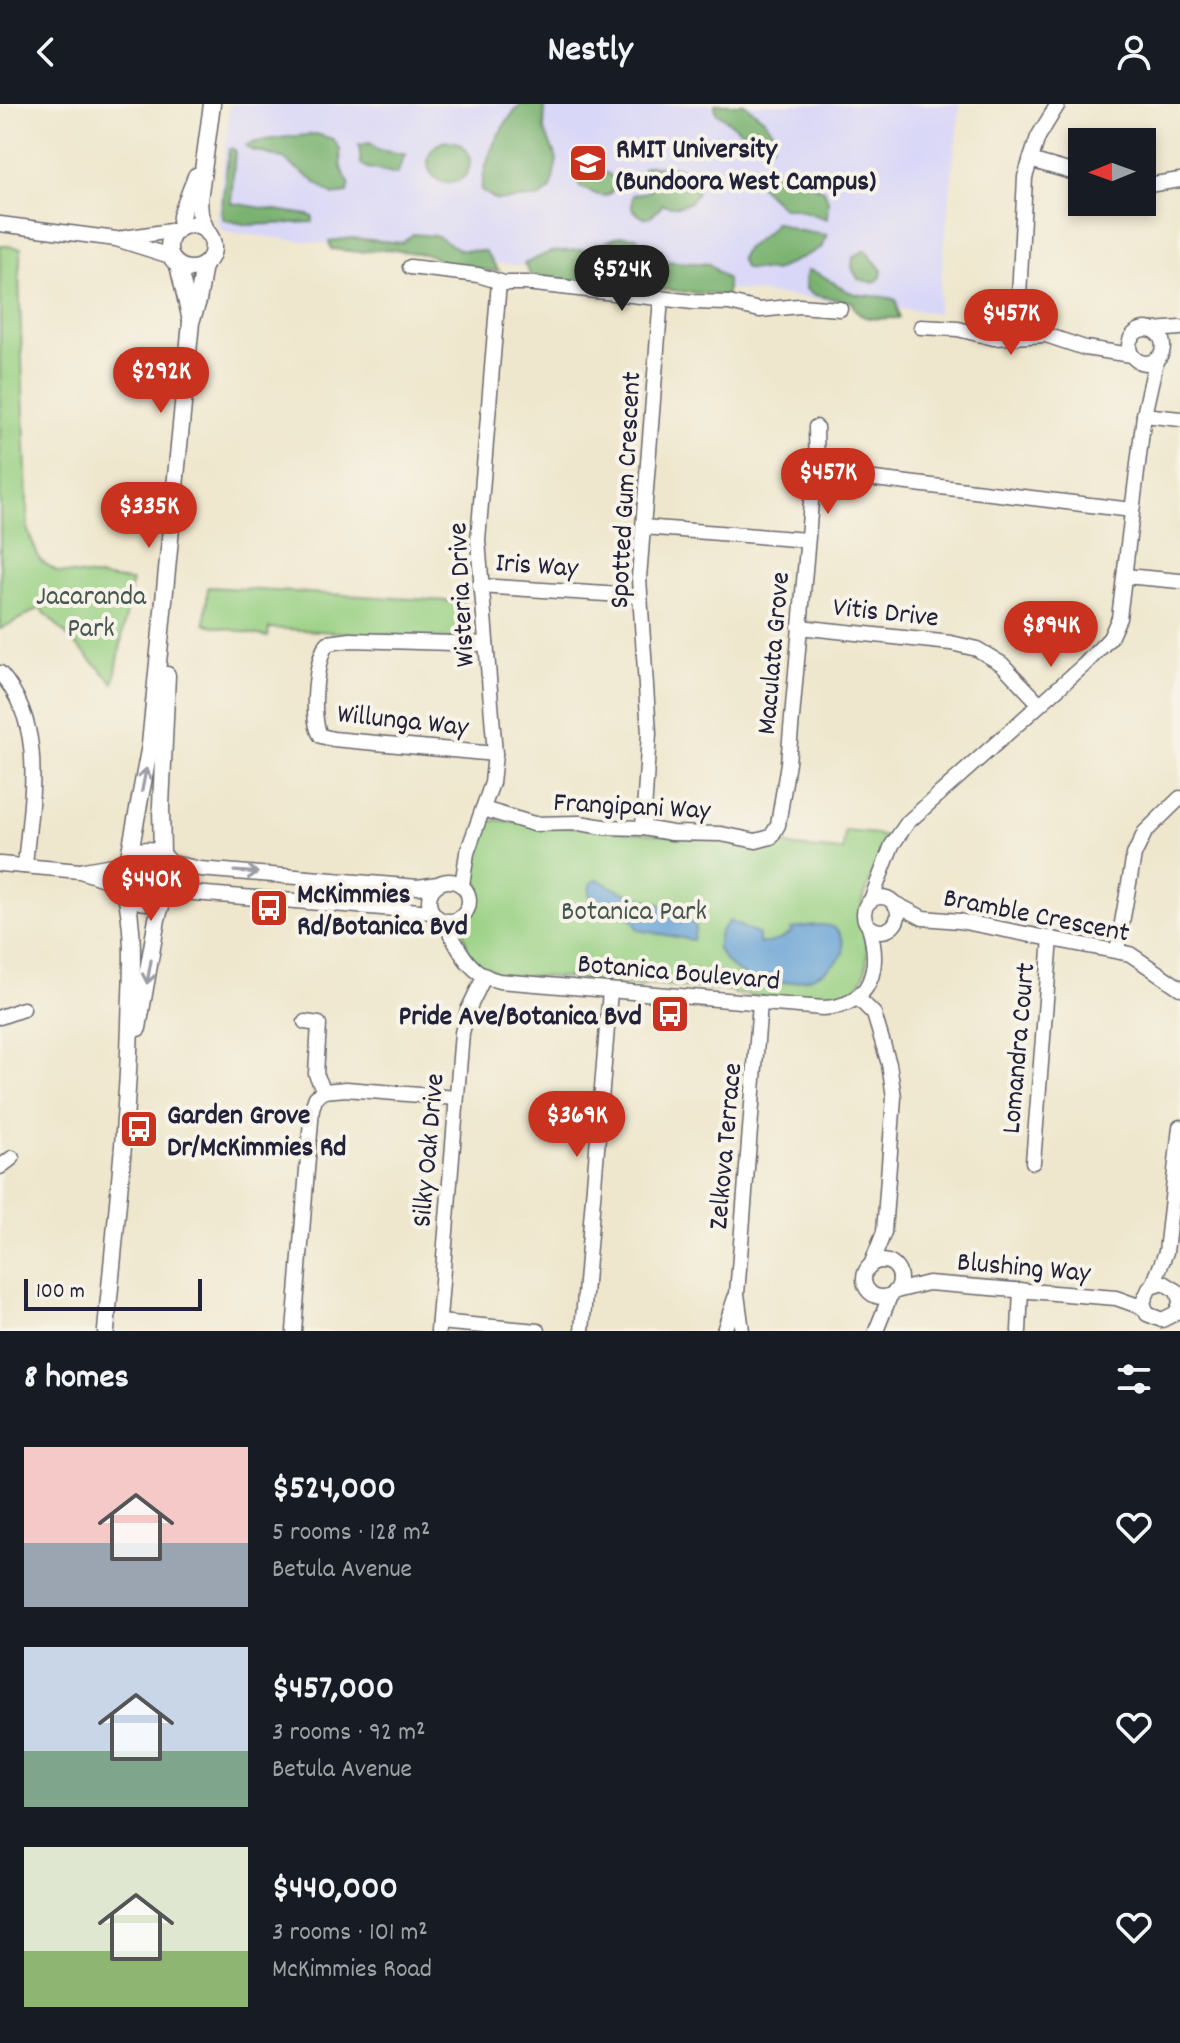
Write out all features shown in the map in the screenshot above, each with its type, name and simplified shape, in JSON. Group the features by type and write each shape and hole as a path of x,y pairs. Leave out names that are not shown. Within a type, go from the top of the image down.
{"main road":[{"path":"106,1331 128,1071 131,921 123,888 150,745 191,322 204,265 213,249 199,205 212,104"},
{"path":"191,322 169,242 178,229 205,153"},
{"path":"178,229 194,226 207,233"},
{"path":"174,260 191,269 204,265"},
{"path":"128,1071 157,919 173,880 166,858 161,806 169,612 165,594"},
{"path":"126,860 145,850 166,858"},
{"path":"123,888 139,902 148,903 166,894"}],"street":[{"path":"1017,337 1023,193 1038,137 1058,104"},
{"path":"1030,160 1068,171"},
{"path":"1156,184 1180,180"},
{"path":"1,224 116,239 174,260"},
{"path":"116,239 178,229"},
{"path":"410,267 478,275 499,282 729,303 760,310 799,306 840,309"},
{"name":"Wisteria Drive","path":"449,883 467,853 483,809 492,783 495,754 479,586 478,540 499,282"},
{"name":"Spotted Gum Crescent","path":"643,828 649,733 638,596 661,298"},
{"path":"921,327 958,329 994,338 1046,335 1085,348 1144,353 1180,337"},
{"path":"893,1293 879,1297 869,1292 865,1287 864,1275 884,1232 894,1097 889,1064 874,1014 857,997 873,974 876,952 864,913 883,874 892,845 908,822 1093,657 1110,638 1119,618 1144,415 1144,353 1140,330 1180,328"},
{"path":"1144,353 1161,337 1153,330"},
{"path":"1144,415 1180,419"},
{"name":"Maculata Grove","path":"775,832 788,763 812,491 817,479 816,427"},
{"path":"817,479 833,474 1132,510"},
{"path":"643,527 807,540"},
{"path":"1125,576 1180,581"},
{"name":"Iris Way","path":"479,586 638,596"},
{"name":"Vitis Drive","path":"799,627 951,643 977,649 1002,664 1040,704"},
{"name":"Willunga Way","path":"486,644 351,640 328,643 319,658 315,719 321,736 333,739 495,754"},
{"path":"0,673 21,706 33,752 25,866"},
{"path":"1117,951 1134,855 1145,832 1180,798"},
{"name":"Frangipani Way","path":"483,809 534,824 579,823 672,833 721,834 761,841 775,832"},
{"path":"166,858 200,869 418,887 449,883"},
{"path":"80,871 126,860"},
{"path":"0,864 80,871 123,888"},
{"path":"876,952 898,913 883,874"},
{"path":"303,901 305,877"},
{"path":"449,883 433,888 429,900 469,965 484,977"},
{"path":"449,883 469,902 461,917 459,948"},
{"path":"166,894 303,901 461,917"},
{"path":"871,900 880,897 892,901"},
{"name":"Bramble Crescent","path":"892,901 923,918"},
{"name":"Bramble Crescent","path":"890,929 923,918 959,921 1117,951 1141,960 1180,988"},
{"path":"869,927 877,931 890,929"},
{"name":"Lomandra Court","path":"1033,1162 1051,938"},
{"name":"Botanica Boulevard","path":"484,977 610,991 832,1008 857,997"},
{"name":"Silky Oak Drive","path":"439,1326 464,1023 484,977"},
{"path":"582,1331 610,991"},
{"name":"Zelkova Terrace","path":"741,1331 737,1294 760,1003"},
{"path":"0,1017 23,1009"},
{"path":"305,1022 319,1024 316,1074 324,1091"},
{"path":"294,1331 312,1108 316,1097 324,1091 346,1089 456,1098"},
{"path":"1156,1331 1146,1311 1143,1296 1152,1286 1166,1252 1180,1127"},
{"path":"877,1327 900,1277 893,1266 884,1232"},
{"path":"1146,1311 1156,1320 1169,1324 1180,1302 1173,1287 1166,1252"},
{"path":"871,1265 881,1261 893,1266"},
{"name":"Blushing Way","path":"893,1266 928,1283"},
{"name":"Blushing Way","path":"893,1293 928,1283 1116,1298 1137,1294 1152,1286"},
{"path":"1152,1286 1164,1283 1173,1287"},
{"path":"1019,1331 1021,1290"},
{"path":"869,1292 877,1327"},
{"name":"Zelkova Terrace","path":"724,1331 737,1294"},
{"name":"Blushing Way","path":"1116,1298 1146,1311"},
{"path":"439,1326 538,1331"},
{"path":"724,1331 741,1331"}],"shaded area":[{"name":"RMIT University (Bundoora West Campus)","path":"230,104 960,104 937,313 224,232 217,222"}],"green space":[{"path":"521,104 545,104 544,130 557,159 551,189 541,197 496,200 481,190 486,166 499,134"},
{"path":"715,104 744,104 764,119 773,131 773,145 759,144 716,112"},
{"path":"316,134 333,139 340,149 341,168 350,185 347,193 333,195 282,158 246,146 268,140"},
{"path":"449,141 464,147 470,162 464,177 449,183 434,177 428,162 434,147"},
{"path":"370,143 378,150 405,154 397,174 361,164 359,145"},
{"path":"231,148 235,150 231,203 308,215 313,217 313,222 249,225 224,220 221,212"},
{"path":"673,166 694,177 697,190 690,202 674,206 663,204 649,217 641,216 632,208 632,195 651,191 640,179 643,168"},
{"path":"772,167 824,190 828,200 827,219 794,208 783,208 757,183 757,177"},
{"path":"594,170 609,174 616,181 615,188 607,196 580,187 581,174"},
{"path":"775,222 795,230 827,235 821,248 774,271 745,269 740,258 743,252"},
{"path":"413,234 437,236 460,250 485,251 499,271 450,267 430,255 387,249 359,252 331,249 329,241 352,238 402,243"},
{"path":"620,236 636,237 661,261 709,264 727,280 727,296 531,276 524,264 550,252 589,249"},
{"name":"Jacaranda Park","path":"0,245 21,248 19,274 28,531 40,560 58,572 132,581 114,683 40,608 0,629"},
{"path":"865,250 882,270 881,277 874,283 858,279 852,268 853,257"},
{"path":"808,270 847,291 896,300 899,318 864,317 852,302 813,295 806,289"},
{"path":"208,587 464,602 469,640 269,628 268,637 205,624"},
{"name":"Botanica Park","path":"495,820 702,838 757,847 776,841 795,847 843,851 845,831 887,838 861,908 867,946 862,980 846,995 819,1001 817,998 796,996 793,999 647,984 642,987 580,981 578,978 501,975 482,967 469,954 463,930 472,904 468,886 469,868 484,828"}],"water":[{"path":"598,879 685,917 696,926 693,940 638,930 631,918 605,908 589,895 590,884"},
{"path":"729,921 759,935 759,943 780,939 792,932 791,929 828,926 840,934 843,954 833,965 806,979 775,983 760,981 733,968 717,948 720,932"}],"place":[{"name":"RMIT University (Bundoora West Campus)","path":"588,163"},
{"name":"McKimmies Rd/Botanica Bvd","path":"269,908"},
{"name":"Pride Ave/Botanica Bvd","path":"670,1014"},
{"name":"Garden Grove Dr/McKimmies Rd","path":"139,1129"}]}
